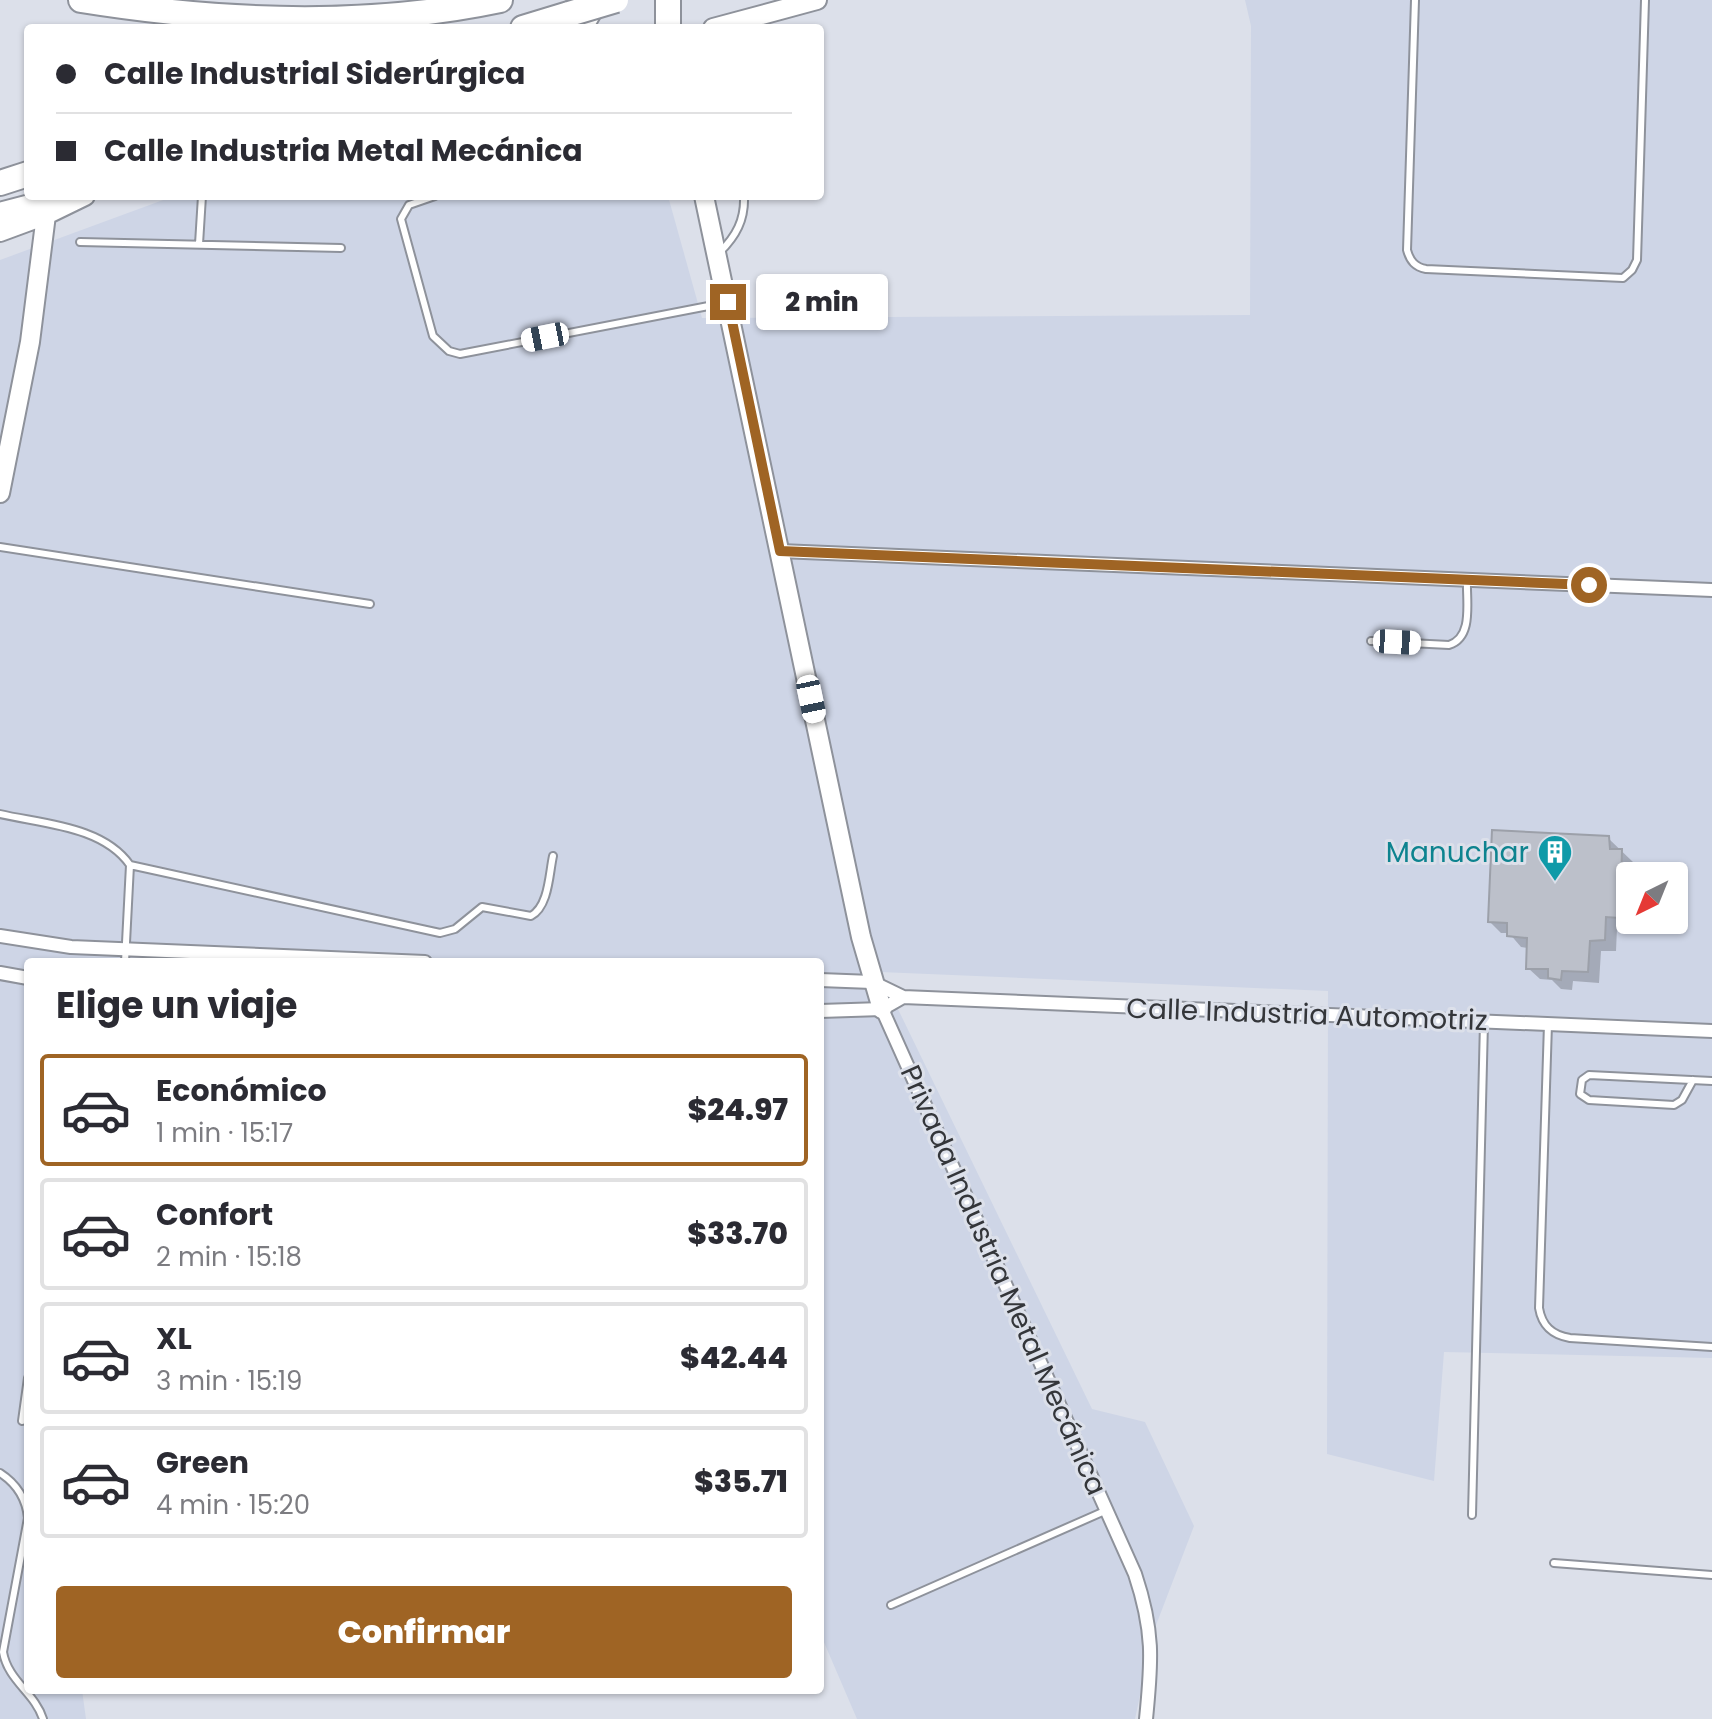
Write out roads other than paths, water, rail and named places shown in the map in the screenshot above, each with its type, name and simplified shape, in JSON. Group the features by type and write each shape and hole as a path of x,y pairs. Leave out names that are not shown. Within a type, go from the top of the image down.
{"highway":[{"path":"81,0 202,16 318,18 425,12 500,0"},
{"path":"553,24 576,21 616,0"},
{"path":"668,0 668,24"},
{"path":"0,183 24,175"},
{"path":"0,231 64,200"}],"street":[{"path":"576,21 599,0"},
{"path":"740,24 817,0"},
{"path":"0,231 77,200"},
{"path":"705,200 872,982 882,1009"},
{"path":"0,493 6,430 30,342 46,215"},
{"path":"780,551 1712,590"},
{"path":"0,936 71,947 315,958"},
{"path":"0,973 24,977"},
{"name":"Calle Industria Automotriz","path":"824,980 872,982 903,997 1712,1031"},
{"path":"824,1011 882,1009 903,997"},
{"name":"Privada Industria Metal Mecánica","path":"882,1009 1107,1510"},
{"path":"1107,1510 1135,1574 1150,1629 1151,1672 1146,1719"}],"lane":[{"path":"1415,0 1409,258 1419,268 1426,269 1623,278 1637,260 1645,0"},
{"path":"199,244 202,200"},
{"path":"423,200 409,205 401,219 433,336 449,351 460,354 728,302"},
{"path":"717,255 730,242 742,222 744,200"},
{"path":"80,242 341,248"},
{"path":"0,547 370,604"},
{"path":"1371,641 1449,645 1458,642 1465,633 1467,580"},
{"path":"0,814 94,835 113,844 130,865 440,933 455,929 482,907 531,916 536,913 544,898 553,856"},
{"path":"125,958 130,865"},
{"path":"1472,1515 1484,1022"},
{"path":"1548,1024 1539,1308 1544,1324 1559,1336 1570,1338 1712,1347"},
{"path":"1693,1080 1682,1100 1674,1105 1589,1100 1580,1094 1582,1080 1589,1075 1693,1080 1712,1081"},
{"path":"22,1421 24,1407"},
{"path":"0,1473 17,1487 24,1501"},
{"name":"Privada Industria Metal Mecánica","path":"891,1605 1107,1510"},
{"path":"24,1539 3,1652 8,1671 24,1690"},
{"path":"1554,1563 1712,1575"},
{"path":"28,1694 38,1706 43,1719"}],"place":[{"name":"Manuchar","path":"1555,883"}]}
